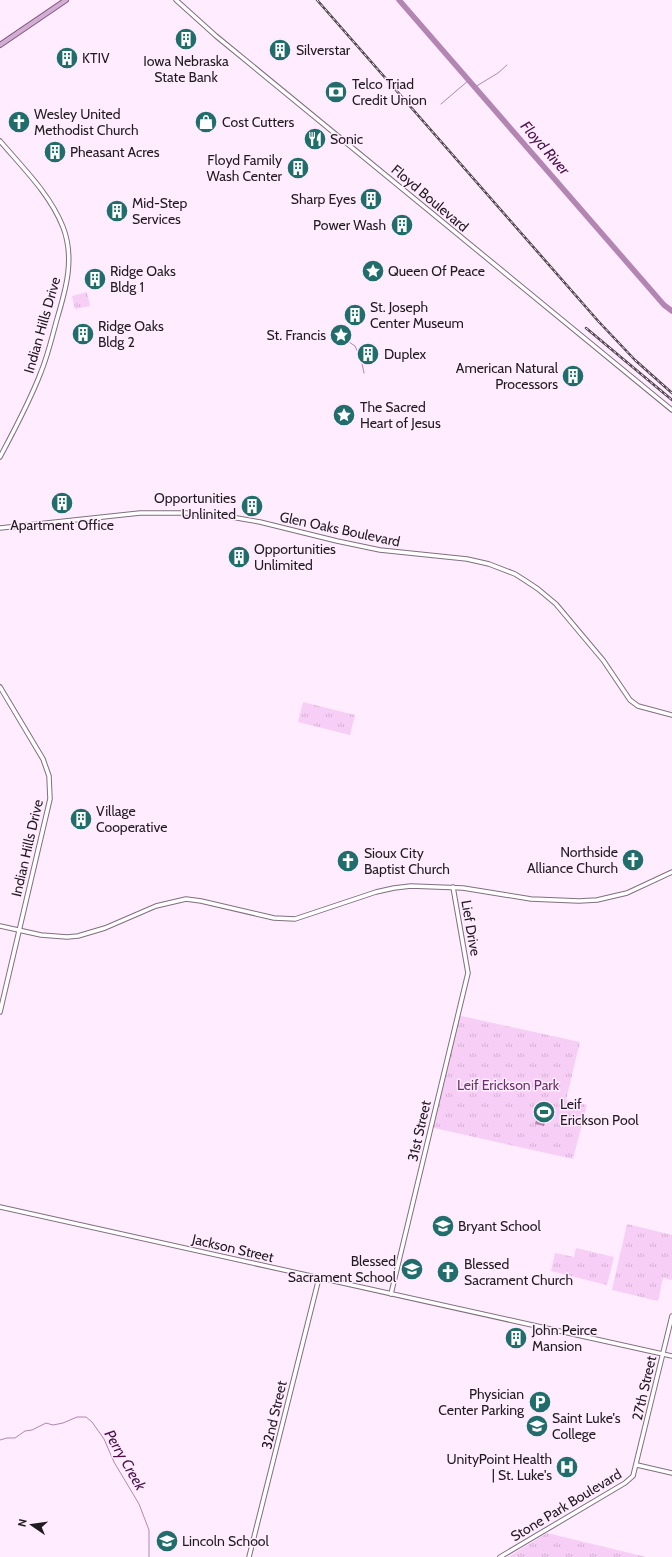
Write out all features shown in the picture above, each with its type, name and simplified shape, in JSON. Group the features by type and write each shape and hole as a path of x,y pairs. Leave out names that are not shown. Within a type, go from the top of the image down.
{"main road":[{"path":"0,46 66,0"},
{"name":"Floyd Boulevard","path":"176,0 216,36 672,410"},
{"name":"Indian Hills Drive","path":"0,141 42,191 57,212 66,235 69,251 69,269 64,295 42,372 0,457"},
{"name":"Glen Oaks Boulevard","path":"0,528 140,513 187,513 231,517 260,522 330,540 380,550 467,559 489,564 507,570 538,588 556,604 614,674 623,691 630,700 638,706 672,715"},
{"name":"Indian Hills Drive","path":"0,687 43,760 50,784 50,806 0,1012"},
{"path":"0,926 57,937 88,934 156,906 186,899 201,901 274,918 295,919 386,890 412,886 453,887 531,899 579,901 597,900 626,893 672,872"},
{"name":"Lief Drive","path":"453,887 468,973"},
{"name":"31st Street","path":"391,1294 468,973"},
{"name":"Jackson Street","path":"0,1207 672,1356"},
{"name":"32nd Street","path":"250,1557 319,1278"},
{"name":"27th Street","path":"637,1465 672,1316"},
{"path":"637,1465 672,1473"},
{"name":"Stone Park Boulevard","path":"500,1557 631,1480 637,1465"}],"green space":[{"path":"87,292 90,306 75,309 72,296"},
{"path":"303,702 355,715 350,735 298,722"},
{"name":"Leif Erickson Park","path":"457,1015 580,1042 566,1100 587,1105 573,1159 430,1127"},
{"path":"627,1224 672,1235 672,1280 663,1278 658,1301 612,1290"},
{"path":"576,1248 614,1257 607,1285 551,1271 555,1253 574,1257"},
{"path":"547,1533 646,1557 508,1557"}],"water":[{"name":"Leif Erickson Pool","path":"541,1101 549,1103 548,1108 551,1109 550,1116 547,1115 544,1126 535,1124"}],"waterway":[{"name":"Floyd River","path":"399,0 664,305 672,311"},
{"path":"475,87 498,73 507,65"},
{"path":"441,104 469,80"},
{"path":"349,342 355,346 361,359 364,373"},
{"name":"Perry Creek","path":"0,1440 15,1438 25,1431 32,1430 46,1423 53,1425 63,1423 77,1417 86,1417 92,1422 104,1439 114,1462 139,1504 149,1530 149,1557"}],"railway":[{"path":"317,0 599,322 635,360 672,393"},
{"path":"586,328 672,400"}],"place":[{"name":"Iowa Nebraska State Bank","path":"186,39"},
{"name":"Silverstar","path":"280,50"},
{"name":"KTIV","path":"67,58"},
{"name":"Telco Triad Credit Union","path":"336,92"},
{"name":"Wesley United Methodist Church","path":"19,122"},
{"name":"Cost Cutters","path":"206,122"},
{"name":"Sonic","path":"315,139"},
{"name":"Pheasant Acres","path":"55,152"},
{"name":"Floyd Family Wash Center","path":"298,168"},
{"name":"Sharp Eyes","path":"371,199"},
{"name":"Mid-Step Services","path":"117,211"},
{"name":"Power Wash","path":"402,225"},
{"name":"Queen Of Peace","path":"373,271"},
{"name":"Ridge Oaks Bldg 1","path":"95,279"},
{"name":"St. Joseph Center Museum","path":"355,315"},
{"name":"Ridge Oaks Bldg 2","path":"83,334"},
{"name":"St. Francis","path":"341,335"},
{"name":"Duplex","path":"368,354"},
{"name":"American Natural Processors","path":"573,376"},
{"name":"The Sacred Heart of Jesus","path":"344,415"},
{"name":"Apartment Office","path":"62,503"},
{"name":"Opportunities Unlinited","path":"252,506"},
{"name":"Opportunities Unlimited","path":"239,557"},
{"name":"Village Cooperative","path":"81,819"},
{"name":"Northside Alliance Church","path":"633,860"},
{"name":"Sioux City Baptist Church","path":"348,861"},
{"name":"Leif Erickson Pool","path":"544,1112"},
{"name":"Bryant School","path":"443,1226"},
{"name":"Blessed Sacrament School","path":"412,1269"},
{"name":"Blessed Sacrament Church","path":"448,1272"},
{"name":"John Peirce Mansion","path":"516,1338"},
{"name":"Physician Center Parking","path":"540,1402"},
{"name":"Saint Luke's College","path":"537,1426"},
{"name":"UnityPoint Health | St. Luke's","path":"567,1467"},
{"name":"Lincoln School","path":"167,1541"}]}
